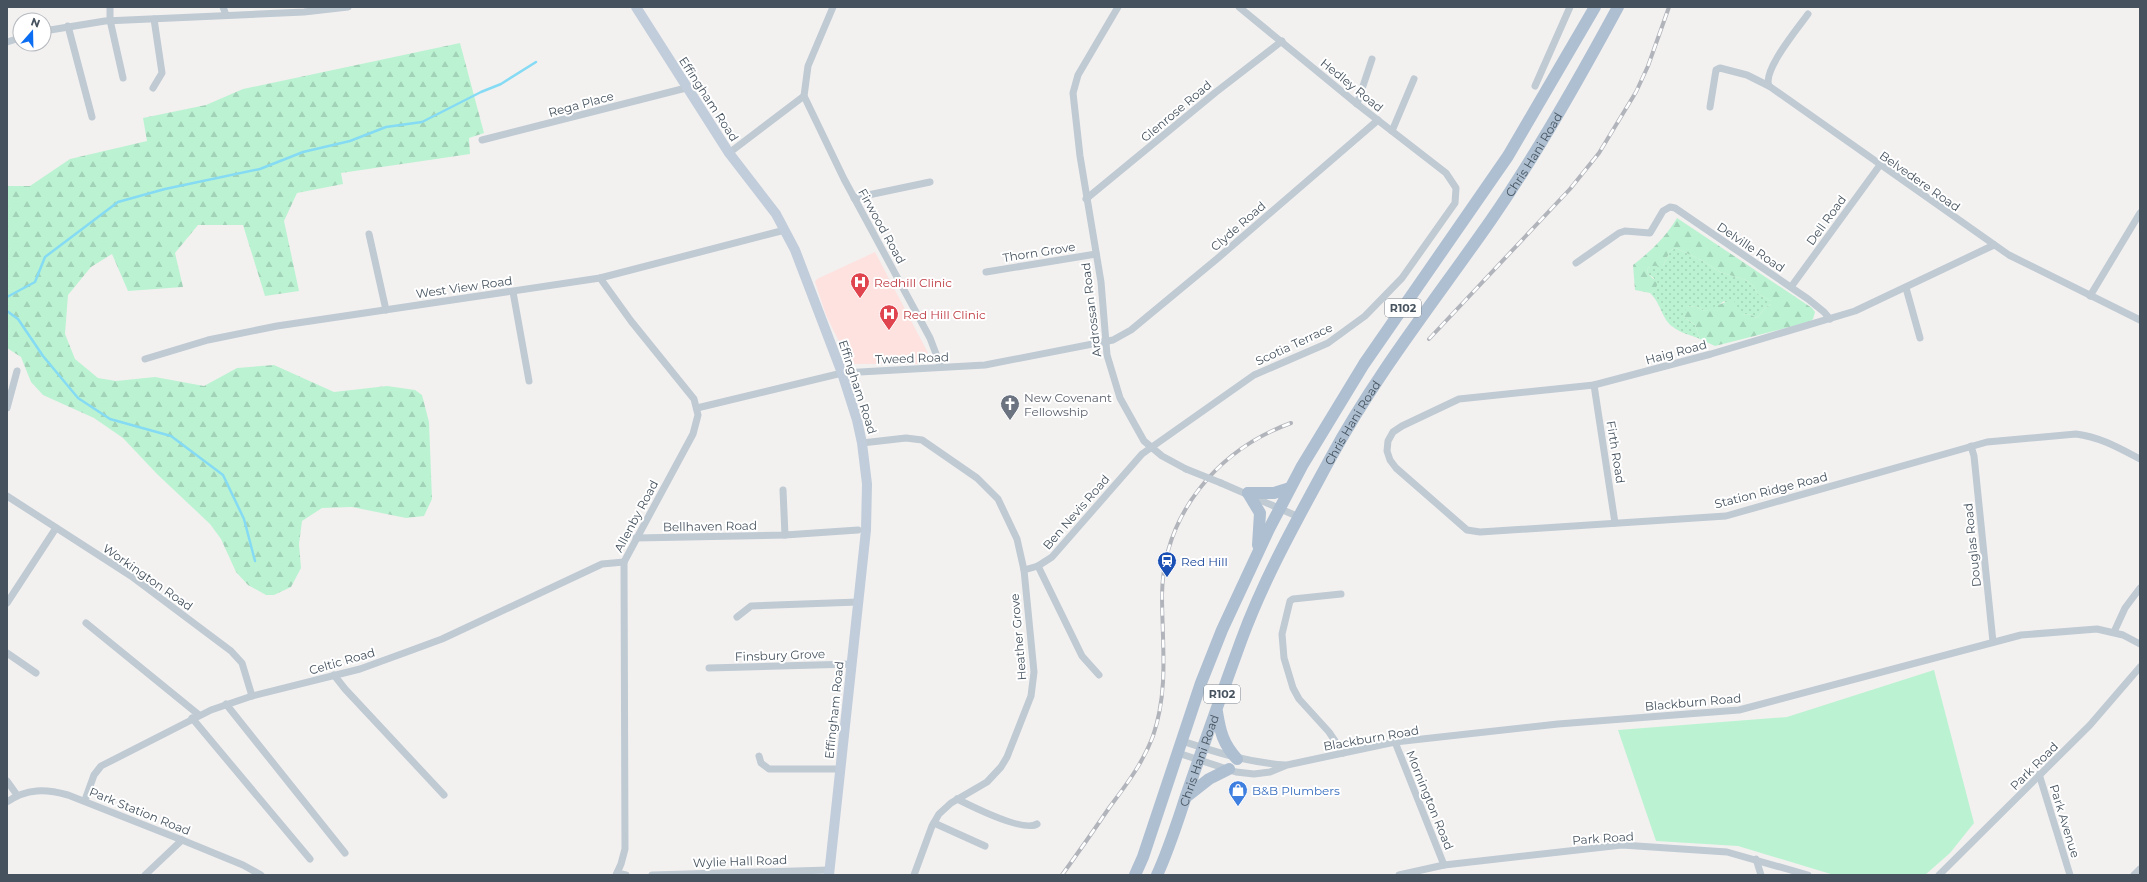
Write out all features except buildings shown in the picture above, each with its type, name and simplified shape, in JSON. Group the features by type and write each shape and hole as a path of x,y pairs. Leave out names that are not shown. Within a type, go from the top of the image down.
{"main road":[{"name":"Chris Hani Road","path":"1135,875 1143,857 1207,670 1257,554 1290,488 1364,364 1508,156 1595,7"},
{"name":"Chris Hani Road","path":"1157,875 1170,845 1242,638 1270,574 1299,517 1332,455 1382,373 1492,218 1538,148 1618,7"},
{"path":"1248,493 1274,493 1290,488"},
{"path":"1248,493 1260,513 1257,554"},
{"path":"1217,709 1221,735 1229,750 1237,759"},
{"path":"1186,797 1209,779 1229,769"}],"street":[{"path":"110,7 110,20 123,78"},
{"path":"224,7 226,15"},
{"path":"52,29 110,20 226,15 348,7"},
{"name":"Effingham Road","path":"636,7 686,88 729,153 785,230 795,250 842,373 858,420 867,484 867,508 852,664 829,872"},
{"path":"729,153 804,96 808,66 833,7"},
{"name":"Ardrossan Road","path":"1118,7 1078,75 1073,93 1086,199 1102,296 1110,369 1120,398 1139,433 1151,448 1162,456 1186,469 1248,493 1299,517"},
{"name":"Hedley Road","path":"1239,7 1451,179"},
{"path":"1535,86 1570,7"},
{"path":"1769,86 1767,77 1769,72 1808,14"},
{"path":"153,88 162,73 154,18"},
{"path":"68,26 92,117"},
{"name":"Glenrose Road","path":"1086,199 1216,92 1282,41"},
{"path":"1357,104 1372,59"},
{"name":"Belvedere Road","path":"1710,107 1716,70 1720,68 1747,75 1769,86 2008,255 2140,320"},
{"path":"1392,131 1414,79"},
{"name":"Rega Place","path":"482,140 686,88"},
{"name":"Firwood Road","path":"804,96 854,198 930,338 941,368"},
{"name":"Clyde Road","path":"1107,343 1123,335 1150,314 1378,120"},
{"name":"Dell Road","path":"1791,287 1880,165"},
{"name":"Scotia Terrace","path":"1151,448 1254,375 1328,343 1365,316 1402,278 1453,207 1456,193 1451,179"},
{"path":"854,198 930,182"},
{"name":"Delville Road","path":"1576,263 1618,233 1625,231 1650,233 1666,208 1675,208 1791,287 1824,312 1830,319"},
{"path":"2090,296 2140,213"},
{"name":"West View Road","path":"145,359 208,340 240,333 600,278 785,230"},
{"path":"369,234 386,310"},
{"name":"Haig Road","path":"1396,468 1390,460 1387,451 1388,441 1393,432 1402,426 1460,399 1594,385 1712,354 1855,311 1994,245"},
{"name":"Thorn Grove","path":"986,272 1096,254"},
{"path":"600,278 631,321 689,391 697,408"},
{"path":"1906,288 1920,338"},
{"path":"514,292 529,381"},
{"name":"Tweed Road","path":"697,408 842,373 985,365 1107,343"},
{"path":"7,408 17,371"},
{"name":"Firth Road","path":"1594,385 1615,523"},
{"name":"Allenby Road","path":"617,874 623,857 625,840 624,562 693,434 697,424 697,408"},
{"name":"Station Ridge Road","path":"1396,468 1466,530 1472,532 1726,516 1987,442 2076,434 2104,440 2140,459"},
{"path":"862,443 906,438 922,440 977,478 998,499 1017,539 1024,570"},
{"name":"Douglas Road","path":"1971,446 1974,456 1993,642"},
{"name":"Ben Nevis Road","path":"1024,570 1038,566 1052,557 1122,475 1151,448"},
{"path":"783,490 784,535"},
{"name":"Workington Road","path":"7,496 131,576 231,650 242,663 252,696"},
{"path":"7,603 56,528"},
{"name":"Bellhaven Road","path":"636,538 784,535 858,530"},
{"name":"Celtic Road","path":"85,800 94,775 101,766 195,717 226,704 252,696 360,669 442,639 602,564 624,562"},
{"path":"1038,566 1082,656 1100,675"},
{"name":"Heather Grove","path":"914,875 934,823 939,814 957,799 987,782 1008,757 1031,696 1034,672 1024,570"},
{"path":"2114,632 2125,608 2140,588"},
{"path":"1341,594 1296,598 1290,602 1282,634 1284,658 1293,688 1299,699 1329,732 1343,753"},
{"path":"738,617 750,606 858,602"},
{"path":"86,623 195,717 310,859"},
{"name":"Blackburn Road","path":"1178,753 1229,769 1254,774 1270,772 1287,765 1394,742 1558,724 1739,710 2021,635 2069,630 2097,629 2114,632 2140,644"},
{"path":"7,653 36,674"},
{"name":"Finsbury Grove","path":"709,668 852,664"},
{"name":"Park Road","path":"1939,875 2090,725 2140,667"},
{"path":"334,675 344,689 444,795"},
{"path":"226,704 344,853"},
{"name":"Blackburn Road","path":"1182,741 1237,759 1257,763 1287,765"},
{"name":"Mornington Road","path":"1394,742 1444,865"},
{"path":"759,756 761,763 769,769 840,769"},
{"name":"Park Avenue","path":"2039,774 2070,875"},
{"path":"7,781 17,795"},
{"name":"Park Station Road","path":"7,802 17,795 42,790 85,800 243,865 261,875"},
{"path":"957,799 1018,824 1030,826 1037,824"},
{"path":"934,823 985,846"},
{"path":"145,875 182,840"},
{"name":"Park Road","path":"1399,875 1444,865 1622,845 1704,849 1727,852 1808,875"},
{"path":"1756,859 1761,875"},
{"path":"2134,875 2140,869"},
{"name":"Wylie Hall Road","path":"652,875 829,872"},
{"path":"617,874 626,875"}],"shaded area":[{"name":"Redhill Clinic","path":"875,252 928,353 918,364 850,364 826,315 815,282 817,279"}],"green space":[{"path":"460,43 484,133 469,138 470,154 341,173 343,184 297,193 284,221 299,291 265,296 243,225 198,225 175,253 183,287 128,291 112,254 91,267 68,295 65,334 75,359 98,378 116,381 155,377 204,386 237,368 274,365 334,392 387,386 415,390 422,395 429,422 432,499 424,516 406,518 352,507 322,508 302,521 299,544 301,568 291,587 274,595 266,595 248,585 236,572 221,539 210,524 157,474 123,438 94,418 43,395 31,382 21,357 7,348 7,186 30,186 70,159 147,141 143,118 206,105 243,89"},
{"path":"1677,218 1812,308 1815,312 1813,319 1809,322 1715,346 1700,339 1695,325 1684,317 1686,307 1695,306 1704,311 1733,299 1742,315 1749,314 1757,318 1765,308 1771,304 1771,301 1758,294 1753,286 1746,280 1720,272 1703,261 1676,248 1670,251 1663,266 1651,266 1647,269 1648,274 1658,283 1655,290 1650,293 1635,290 1633,265 1657,244 1668,232"},
{"path":"1676,248 1703,261 1720,272 1746,280 1753,286 1758,294 1771,301 1771,304 1765,308 1757,318 1749,314 1742,315 1724,301 1715,308 1704,311 1695,306 1687,307 1684,317 1695,325 1700,339 1676,329 1666,320 1657,302 1650,293 1655,290 1654,278 1648,274 1647,269 1651,266 1663,266 1670,251"},
{"path":"1934,670 1974,823 1950,853 1925,875 1834,875 1738,846 1656,841 1618,730 1787,717"}],"waterway":[{"path":"7,297 35,282 45,257 118,202 165,189 260,169 303,152 350,141 386,127 422,122 481,92 501,84 536,62"},
{"path":"7,311 18,319 43,356 78,398 110,419 171,436 223,475 244,519 255,561"}],"railway":[{"path":"1429,339 1570,189 1599,153 1636,92 1648,66 1669,7"},
{"path":"1062,875 1134,774 1153,736 1158,719 1163,684 1164,666 1162,595 1165,566 1172,538 1184,513 1199,489 1218,468 1240,450 1264,435 1291,423"}],"place":[{"name":"Redhill Clinic","path":"860,299"},
{"name":"Red Hill Clinic","path":"889,331"},
{"name":"New Covenant Fellowship","path":"1010,421"},
{"name":"Red Hill","path":"1167,578"},
{"name":"B&B Plumbers","path":"1238,807"}]}
